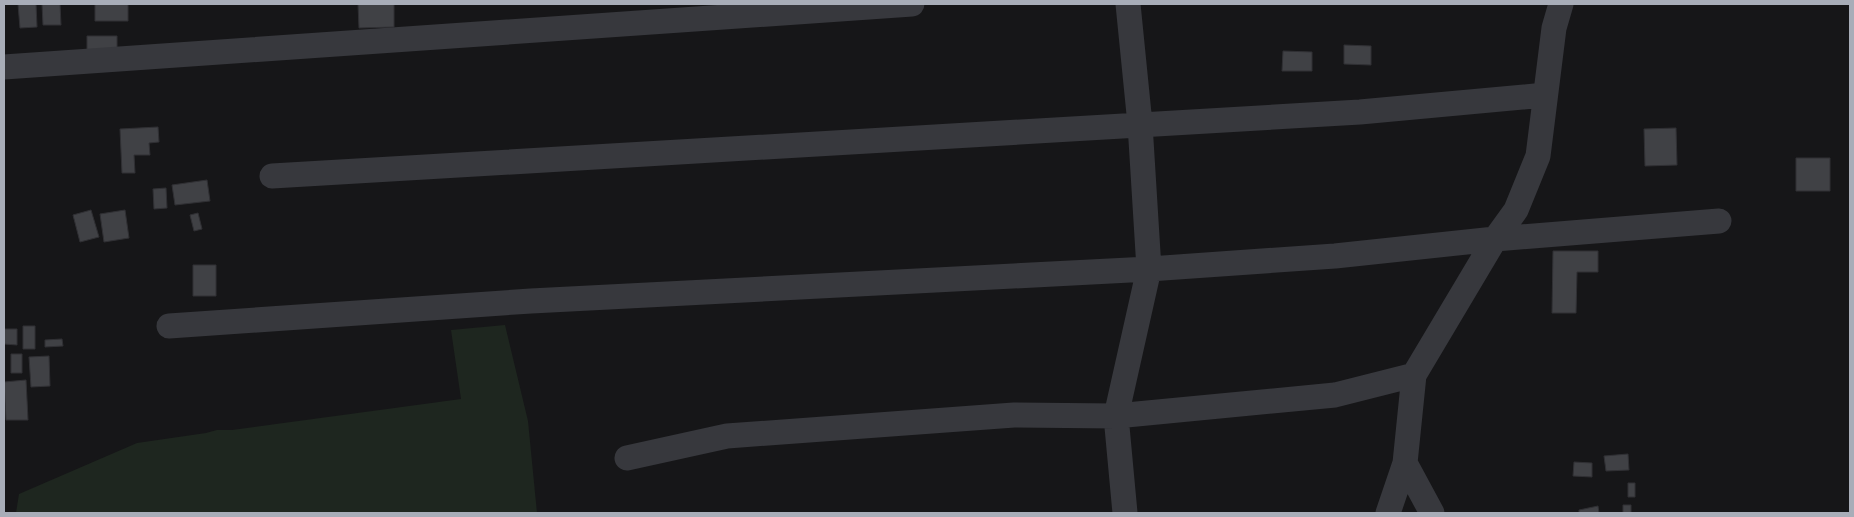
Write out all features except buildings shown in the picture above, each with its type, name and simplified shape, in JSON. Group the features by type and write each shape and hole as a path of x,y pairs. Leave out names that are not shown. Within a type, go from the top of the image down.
{"street":[{"path":"4,67 912,4"},
{"path":"1125,513 1116,416 1149,268 1140,124 1128,4"},
{"path":"1388,513 1405,463 1414,375 1495,238 1516,210 1538,156 1554,28 1561,4"},
{"path":"272,176 1360,112 1545,95"},
{"path":"169,326 540,301 1335,256 1495,238 1719,221"},
{"path":"627,458 727,436 1014,415 1116,416 1335,395 1414,375"},
{"path":"1405,463 1432,513"}],"shaded area":[{"path":"505,325 528,421 537,513 16,513 19,494 137,443 217,430 232,430 461,399 451,330"}]}
